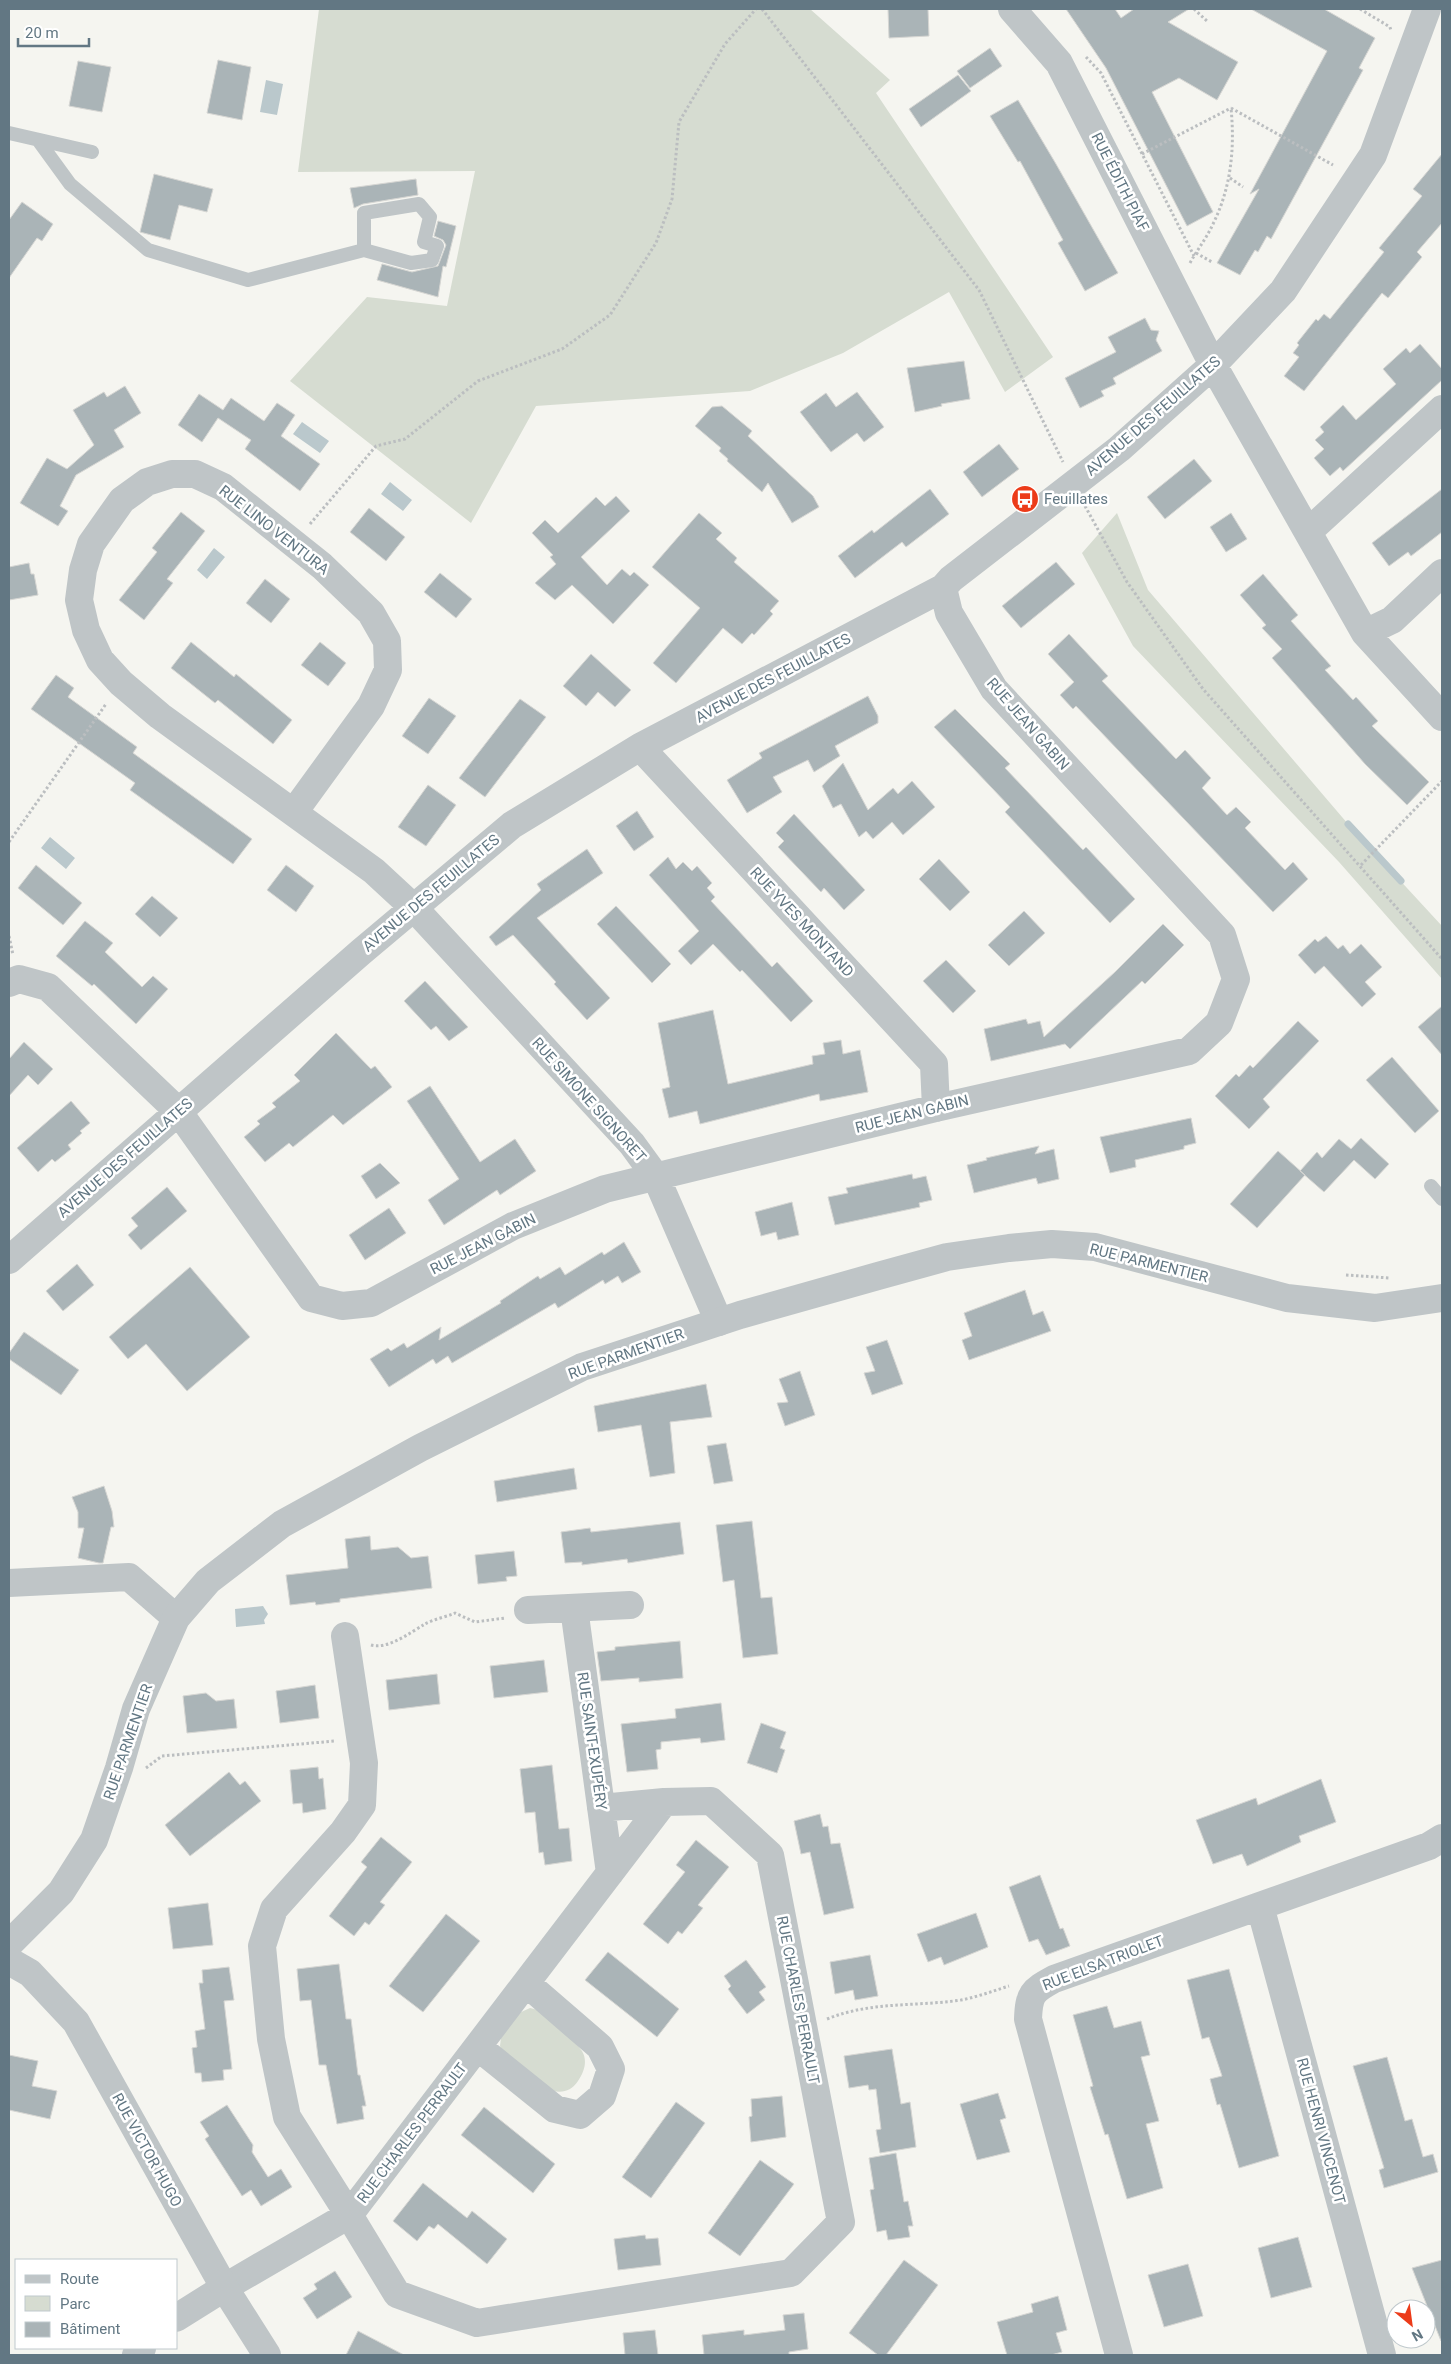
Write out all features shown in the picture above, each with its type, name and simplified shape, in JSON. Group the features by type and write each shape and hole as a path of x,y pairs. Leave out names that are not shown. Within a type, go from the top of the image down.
{"street":[{"name":"RUE ÉDITH PIAF","path":"1012,9 1059,63 1213,365 1365,633 1442,717"},
{"name":"AVENUE DES FEUILLATES","path":"9,1260 178,1111 512,825 640,747 943,588 951,579 1119,449 1213,365 1283,291 1373,155 1429,12"},
{"path":"1308,532 1442,409"},
{"name":"RUE LINO VENTURA","path":"294,812 371,706 388,670 387,641 371,613 322,566 224,487 195,474 172,474 147,482 122,500 91,544 82,570 79,600 86,630 100,660 121,684 160,716 374,871 414,908"},
{"path":"1365,633 1392,620 1442,573"},
{"name":"RUE JEAN GABIN","path":"9,983 19,979 48,987 178,1111 311,1298 342,1306 371,1304 513,1226 605,1189 936,1108 1188,1051 1219,1023 1236,979 1222,935 994,690 949,613 943,588"},
{"name":"RUE YVES MONTAND","path":"640,747 934,1064 936,1108"},
{"name":"RUE SIMONE SIGNORET","path":"414,908 632,1144 656,1177 719,1322"},
{"name":"RUE PARMENTIER","path":"9,1944 61,1892 94,1840 119,1768 136,1708 176,1618 208,1581 282,1524 420,1448 582,1367 719,1322 947,1257 1052,1244 1095,1247 1287,1298 1375,1308 1442,1298"},
{"path":"9,1583 129,1577 176,1618"},
{"path":"528,1610 630,1605"},
{"name":"RUE SAINT-EXUPÉRY","path":"574,1608 610,1873"},
{"path":"345,1636 364,1763 362,1805 343,1832 274,1909 262,1946 271,2039 287,2118 349,2215"},
{"name":"RUE CHARLES PERRAULT","path":"178,2317 224,2287 349,2215 664,1802 711,1801 770,1855 841,2222 791,2273 477,2323 397,2294 349,2215"},
{"path":"601,1808 664,1802"},
{"name":"RUE ELSA TRIOLET","path":"1119,2355 1028,2019 1029,2000 1023,1989 1036,1988 1054,1979 1429,1846 1442,1838"},
{"name":"RUE HENRI VINCENOT","path":"1260,1906 1382,2355"},
{"name":"RUE VICTOR HUGO","path":"9,1961 30,1973 76,2022 224,2287 267,2355"},
{"path":"478,2046 555,2109 580,2115 602,2096 612,2069 600,2046 526,1983"}],"lane":[{"path":"9,133 92,152"},
{"path":"38,140 70,184 148,250 248,280 364,250 411,263 432,260 437,246 424,242 430,217 418,204 364,213 364,250"},
{"path":"1431,1186 1442,1199"}],"path":[{"path":"294,544 376,446 405,439 478,381 562,348 610,315 656,243 669,208 672,199 679,122 725,44 756,9"},
{"path":"1194,9 1208,22"},
{"path":"1360,9 1390,27 1392,36"},
{"path":"1101,73 1195,255 1212,262"},
{"path":"1142,154 1231,108"},
{"path":"1231,108 1333,165"},
{"path":"1194,270 1190,262 1213,225 1230,178 1234,139 1231,108"},
{"path":"1329,173 1338,158"},
{"path":"1230,178 1243,187"},
{"path":"9,842 121,684"},
{"path":"1361,865 1442,781"},
{"path":"1346,1276 1398,1279"},
{"path":"345,1636 376,1646 398,1640 413,1633 425,1624 455,1614 475,1622 500,1617 506,1618 515,1625 526,1627 528,1610"},
{"path":"119,1768 135,1774 142,1772 162,1756 360,1738"},
{"path":"804,2028 847,2011 885,2005 962,2000 1023,1989"}],"green space":[{"path":"319,9 810,9 890,80 876,93 1053,357 1005,392 949,292 843,353 750,391 536,406 471,523 290,381 367,297 447,306 475,171 298,172"},
{"path":"1117,513 1148,590 1348,824 1442,926 1442,979 1339,862 1133,646 1082,553"},
{"path":"530,2008 538,2010 573,2041 584,2055 585,2063 582,2074 573,2087 567,2090 560,2092 552,2091 505,2057 500,2046 501,2038 519,2013"}],"shaded area":[{"path":"266,80 283,84 277,115 260,112"},
{"path":"302,422 329,441 320,453 293,434"},
{"path":"390,482 412,500 403,511 381,494"},
{"path":"214,548 225,557 207,579 197,570"},
{"path":"50,837 75,858 66,869 41,848"},
{"path":"263,1606 268,1614 264,1620 265,1624 236,1627 235,1609"}],"building":[{"path":"888,9 928,9 929,36 889,38"},
{"path":"1066,9 1115,9 1121,18 1134,9 1189,9 1168,22 1238,62 1217,100 1179,78 1152,92 1213,212 1187,226 1106,68"},
{"path":"1251,9 1324,9 1375,38 1359,68 1363,70 1271,239 1267,236 1258,252 1255,250 1240,275 1217,263 1259,189 1250,194 1327,51"},
{"path":"990,48 1002,66 970,88 957,71"},
{"path":"218,60 251,67 242,120 207,113"},
{"path":"78,61 111,67 102,112 69,106"},
{"path":"958,75 971,91 921,127 909,109"},
{"path":"1018,100 1118,273 1085,291 1058,243 1063,240 1020,161 1018,162 990,116"},
{"path":"1442,154 1442,223 1417,252 1422,257 1388,298 1382,293 1304,391 1284,376 1299,357 1293,353 1299,345 1297,343 1316,319 1318,321 1324,314 1330,319 1384,252 1379,248 1422,196 1413,189"},
{"path":"154,174 213,189 207,212 179,205 170,240 140,232"},
{"path":"416,179 418,195 363,204 354,208 350,188"},
{"path":"22,202 53,224 42,241 37,238 9,278 9,220"},
{"path":"438,221 456,226 446,267 443,266 438,297 377,280 382,264 412,272 438,266 446,245 443,240 434,236"},
{"path":"1145,318 1151,330 1159,331 1156,340 1162,351 1113,378 1116,384 1101,391 1104,396 1080,408 1065,378 1116,352 1108,337"},
{"path":"1420,344 1442,369 1442,380 1343,471 1340,467 1330,476 1314,458 1324,449 1315,440 1324,432 1320,427 1343,405 1356,420 1396,384 1383,369 1406,348 1410,353"},
{"path":"964,361 970,399 941,404 942,406 915,412 907,368"},
{"path":"125,386 141,413 114,430 124,447 76,475 60,506 68,511 58,526 20,503 47,458 67,469 94,445 73,410 104,392 107,397"},
{"path":"857,392 884,427 864,442 857,433 831,452 800,412 826,393 836,407"},
{"path":"199,394 223,410 231,398 264,421 277,403 295,415 281,436 320,464 300,491 245,449 251,440 218,418 202,442 178,425"},
{"path":"722,406 752,431 748,436 813,496 819,507 792,523 768,483 762,492 727,461 728,459 719,451 721,448 695,426 712,407"},
{"path":"999,444 1019,469 982,497 963,472"},
{"path":"1194,459 1212,481 1165,519 1147,497"},
{"path":"930,489 949,514 906,547 902,542 855,578 838,556 872,530 874,533"},
{"path":"1442,489 1442,532 1411,556 1408,552 1389,566 1372,543"},
{"path":"616,496 630,511 581,557 607,585 622,569 630,576 634,572 649,585 613,624 572,585 555,600 535,583 556,564 550,557 553,555 532,533 545,520 558,533 596,497 605,506"},
{"path":"369,508 405,537 386,561 350,532"},
{"path":"181,512 205,531 167,579 173,583 144,620 119,600 157,552 152,548"},
{"path":"699,513 722,533 716,539 737,558 734,562 779,601 770,611 773,614 754,635 752,633 742,644 723,628 676,683 653,663 700,608 652,567"},
{"path":"1231,513 1247,539 1226,552 1210,527"},
{"path":"1056,562 1075,584 1021,628 1002,606"},
{"path":"29,563 31,574 34,574 38,595 9,600 9,567"},
{"path":"440,573 472,599 456,618 424,592"},
{"path":"1263,574 1298,615 1291,621 1331,666 1325,670 1353,700 1356,697 1378,721 1372,726 1429,782 1407,805 1365,764 1272,658 1282,649 1262,628 1266,625 1240,595"},
{"path":"265,579 290,599 271,623 246,603"},
{"path":"1069,634 1108,676 1102,681 1176,759 1185,750 1211,778 1202,788 1227,815 1236,807 1251,822 1245,828 1285,870 1293,862 1308,879 1273,912 1076,706 1073,709 1060,695 1074,682 1048,654"},
{"path":"191,642 234,677 236,674 292,720 273,744 218,700 215,703 171,668"},
{"path":"320,642 346,663 328,686 301,665"},
{"path":"591,654 631,690 615,707 598,692 586,706 563,686"},
{"path":"56,675 74,688 68,697 137,747 133,753 252,839 233,864 130,790 135,783 31,709"},
{"path":"868,696 878,716 878,723 835,746 840,756 814,772 808,760 773,777 782,792 747,813 727,780 762,758 759,753"},
{"path":"429,698 456,716 428,754 402,736"},
{"path":"520,699 546,717 485,797 459,778"},
{"path":"955,709 1010,764 1005,768 1083,850 1086,847 1135,899 1110,923 1005,812 1010,807 934,727"},
{"path":"843,763 868,810 893,788 898,794 912,781 935,807 903,835 892,822 873,839 866,831 859,837 841,804 833,808 822,786"},
{"path":"428,785 456,805 426,846 398,827"},
{"path":"637,811 654,837 634,851 616,826"},
{"path":"794,814 865,890 844,910 824,888 821,892 778,847 784,841 776,833"},
{"path":"587,849 603,873 537,918 610,998 587,1020 554,984 556,982 513,935 496,946 489,937 541,890 537,884"},
{"path":"668,857 676,869 683,862 692,871 697,866 712,883 707,888 715,897 711,901 772,967 777,962 813,1001 791,1022 742,970 740,972 713,944 691,965 678,951 699,931 649,875"},
{"path":"939,859 970,892 950,911 919,879"},
{"path":"36,865 82,903 63,925 18,888"},
{"path":"286,865 314,886 296,912 267,890"},
{"path":"152,896 178,918 160,937 135,914"},
{"path":"616,906 671,964 652,983 597,924"},
{"path":"1024,911 1045,933 1009,966 988,945"},
{"path":"85,921 113,943 105,952 142,987 153,976 168,989 136,1024 94,984 92,986 56,956"},
{"path":"1163,924 1184,945 1145,984 1142,981 1070,1049 1065,1044 991,1061 984,1029 1026,1019 1028,1024 1040,1021 1044,1037 1115,972"},
{"path":"1326,936 1338,949 1343,945 1350,954 1361,944 1382,967 1365,982 1376,994 1362,1007 1324,966 1315,974 1298,955 1315,939 1318,942"},
{"path":"946,960 976,991 953,1013 923,981"},
{"path":"425,981 468,1027 449,1041 436,1026 431,1030 404,1001"},
{"path":"1442,1006 1442,1055 1418,1027"},
{"path":"713,1010 728,1084 813,1064 812,1056 825,1054 823,1043 841,1040 843,1054 860,1050 868,1092 820,1101 819,1094 700,1124 697,1111 669,1118 662,1089 670,1087 658,1023"},
{"path":"1298,1021 1319,1041 1263,1099 1270,1107 1249,1129 1215,1096 1236,1074 1239,1077 1250,1065 1253,1068"},
{"path":"336,1033 371,1069 375,1066 392,1087 343,1125 333,1115 293,1147 289,1143 265,1162 244,1137 260,1124 257,1121 276,1107 272,1103 300,1081 294,1075"},
{"path":"24,1042 53,1069 38,1085 28,1075 9,1096 9,1059"},
{"path":"1392,1057 1439,1111 1415,1133 1366,1080"},
{"path":"430,1086 480,1162 515,1139 536,1171 500,1195 497,1190 444,1225 428,1200 459,1179 407,1101"},
{"path":"71,1101 90,1123 68,1145 71,1149 55,1162 52,1159 38,1172 17,1148"},
{"path":"1191,1118 1196,1143 1184,1146 1184,1149 1135,1160 1136,1167 1110,1173 1100,1137"},
{"path":"1361,1138 1389,1164 1375,1179 1354,1160 1324,1192 1300,1171 1317,1152 1322,1158 1339,1139 1351,1149"},
{"path":"1039,1146 1035,1154 1054,1149 1059,1179 1038,1184 1036,1178 974,1193 967,1165 987,1160 986,1158"},
{"path":"1278,1151 1305,1175 1257,1228 1230,1204"},
{"path":"380,1163 400,1183 376,1199 361,1176"},
{"path":"912,1174 913,1179 926,1176 932,1200 919,1203 920,1207 835,1225 828,1197 848,1193 846,1188"},
{"path":"167,1187 187,1211 141,1250 128,1235 138,1226 131,1218"},
{"path":"792,1202 799,1235 778,1240 776,1232 761,1236 755,1212"},
{"path":"389,1208 406,1233 365,1260 349,1235"},
{"path":"624,1242 641,1272 622,1283 618,1276 605,1284 603,1280 558,1308 555,1303 452,1363 448,1356 436,1364 433,1359 389,1387 370,1359 388,1348 391,1351 404,1343 407,1348 441,1327 439,1340 501,1303 500,1301 538,1276 540,1279 560,1267 565,1275 602,1252 604,1255"},
{"path":"77,1264 94,1285 63,1311 46,1291"},
{"path":"190,1267 250,1337 187,1391 146,1344 128,1359 109,1337"},
{"path":"1025,1290 1033,1315 1043,1311 1051,1331 969,1360 962,1340 972,1336 964,1313"},
{"path":"24,1332 79,1370 61,1395 9,1359 9,1353"},
{"path":"887,1340 903,1384 872,1395 864,1373 875,1371 866,1347"},
{"path":"800,1371 815,1415 785,1426 777,1403 788,1402 779,1379"},
{"path":"706,1384 712,1417 670,1422 675,1473 650,1477 641,1425 598,1432 594,1406"},
{"path":"726,1443 733,1481 714,1484 707,1446"},
{"path":"574,1468 577,1489 497,1502 494,1481"},
{"path":"104,1486 112,1511 114,1527 111,1527 103,1563 99,1563 78,1558 84,1528 78,1528 78,1512 72,1497"},
{"path":"752,1521 761,1598 772,1597 778,1654 743,1658 734,1580 723,1582 716,1525"},
{"path":"680,1522 684,1554 628,1563 627,1559 582,1565 582,1562 565,1563 561,1532 590,1528 591,1532"},
{"path":"370,1536 371,1550 398,1547 411,1558 428,1556 432,1588 340,1599 340,1602 316,1605 315,1602 290,1605 286,1575 348,1568 345,1539"},
{"path":"514,1551 517,1576 506,1577 507,1581 478,1584 475,1555"},
{"path":"680,1641 683,1678 639,1682 639,1678 601,1681 597,1652 615,1650 615,1647"},
{"path":"544,1660 548,1692 494,1698 490,1666"},
{"path":"437,1674 440,1704 389,1710 386,1680"},
{"path":"315,1685 319,1718 280,1723 276,1691"},
{"path":"206,1693 216,1701 234,1699 237,1728 187,1733 183,1696"},
{"path":"721,1703 725,1740 701,1743 700,1738 661,1742 661,1749 656,1750 658,1769 627,1772 621,1724 676,1718 675,1709"},
{"path":"761,1723 786,1732 780,1748 785,1750 777,1773 747,1763"},
{"path":"552,1765 559,1829 569,1828 572,1861 545,1865 543,1852 539,1853 535,1812 525,1813 520,1769"},
{"path":"318,1767 319,1779 323,1778 326,1809 303,1813 302,1803 293,1804 290,1770"},
{"path":"229,1772 240,1785 245,1781 261,1801 190,1856 165,1825"},
{"path":"1321,1779 1336,1822 1299,1836 1301,1842 1247,1866 1242,1854 1213,1864 1196,1820 1256,1798 1258,1805"},
{"path":"820,1814 823,1827 828,1826 831,1844 840,1843 854,1908 824,1915 810,1852 801,1854 794,1821"},
{"path":"381,1837 412,1862 380,1902 385,1905 369,1925 365,1922 354,1936 329,1916 367,1867 361,1862"},
{"path":"696,1840 729,1867 698,1905 703,1908 682,1934 678,1931 668,1944 643,1924 685,1872 676,1865"},
{"path":"1040,1875 1060,1929 1063,1928 1070,1946 1046,1955 1038,1939 1029,1942 1009,1887"},
{"path":"208,1903 213,1945 173,1949 168,1908"},
{"path":"976,1913 988,1947 944,1965 941,1957 928,1962 917,1934"},
{"path":"446,1914 480,1941 423,2012 389,1986"},
{"path":"608,1952 679,2009 657,2037 585,1980"},
{"path":"870,1955 878,1996 855,2000 853,1990 835,1994 830,1962"},
{"path":"746,1960 766,1987 759,1992 765,2000 747,2014 728,1989 731,1986 724,1976"},
{"path":"339,1964 346,2019 351,2019 358,2075 360,2075 366,2106 362,2106 364,2119 337,2124 326,2065 319,2065 311,2000 300,2001 297,1969"},
{"path":"229,1967 234,2000 224,2001 232,2069 223,2070 224,2080 202,2082 201,2073 195,2073 192,2048 197,2047 195,2031 205,2029 199,1983 203,1983 202,1970"},
{"path":"1229,1969 1279,2156 1239,2168 1220,2104 1217,2105 1210,2079 1222,2076 1209,2037 1202,2039 1187,1980"},
{"path":"1107,2006 1114,2028 1141,2021 1150,2055 1141,2057 1159,2121 1146,2124 1163,2188 1127,2199 1108,2134 1105,2135 1090,2087 1093,2086 1073,2015"},
{"path":"892,2049 901,2104 910,2102 916,2147 880,2153 876,2130 881,2129 876,2089 869,2090 868,2085 849,2088 844,2056"},
{"path":"9,2055 38,2061 32,2086 57,2091 50,2119 9,2110"},
{"path":"1387,2057 1405,2121 1412,2119 1423,2157 1433,2154 1438,2172 1384,2188 1379,2170 1384,2168 1353,2066"},
{"path":"998,2093 1006,2118 1000,2120 1010,2152 977,2160 960,2104"},
{"path":"782,2096 786,2137 751,2142 749,2117 752,2116 751,2099"},
{"path":"676,2102 705,2123 651,2198 622,2177"},
{"path":"227,2105 253,2145 252,2152 268,2177 281,2169 292,2187 261,2206 251,2190 242,2196 205,2139 209,2136 200,2122"},
{"path":"484,2107 555,2164 533,2193 461,2135"},
{"path":"896,2153 904,2202 908,2201 913,2226 908,2226 910,2237 888,2240 886,2230 877,2232 870,2190 874,2189 869,2158"},
{"path":"760,2160 794,2184 740,2256 708,2233"},
{"path":"423,2183 467,2218 472,2211 507,2239 487,2264 438,2224 434,2229 429,2226 417,2241 393,2221"},
{"path":"645,2235 646,2239 658,2238 661,2265 618,2270 614,2239"},
{"path":"1298,2237 1312,2287 1271,2298 1258,2248"},
{"path":"904,2260 938,2285 886,2355 878,2355 849,2333"},
{"path":"1442,2260 1442,2341 1436,2328 1436,2299 1424,2299 1412,2268"},
{"path":"1188,2264 1203,2316 1164,2327 1148,2275"},
{"path":"335,2271 352,2297 317,2319 303,2298 317,2289 314,2284"},
{"path":"1058,2296 1067,2330 1056,2333 1062,2352 1051,2355 1007,2355 997,2322 1033,2312 1031,2304"},
{"path":"804,2313 808,2349 789,2352 789,2355 704,2355 702,2335 744,2330 744,2335 785,2330 783,2315"},
{"path":"655,2330 658,2355 625,2355 623,2333"},
{"path":"358,2331 404,2355 346,2355"}],"waterway":[{"path":"1348,824 1401,881"}],"place":[{"name":"Feuillates","path":"1025,499"}]}
